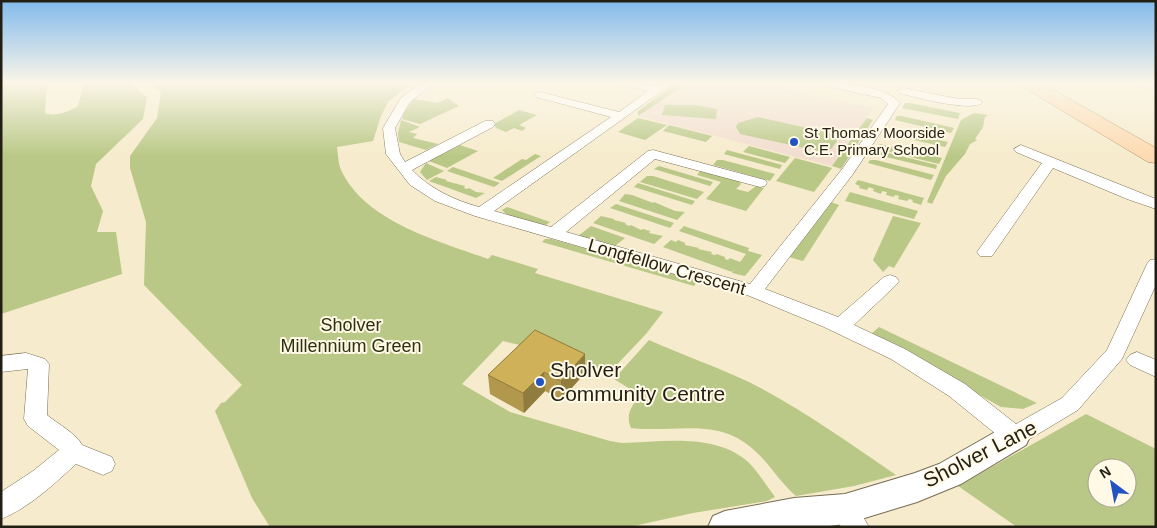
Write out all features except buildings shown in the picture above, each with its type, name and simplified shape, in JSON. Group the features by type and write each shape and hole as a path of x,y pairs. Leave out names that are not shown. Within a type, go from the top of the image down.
{"main road":[{"path":"1071,108 1156,157"}],"street":[{"name":"Longfellow Crescent","path":"401,108 389,128 393,154 415,182 440,198 481,213 754,292 841,326 898,354 957,390 1015,436"},
{"path":"589,108 621,116"},
{"path":"481,213 633,108"},
{"path":"754,292 848,171 892,108"},
{"path":"403,169 489,124"},
{"path":"1021,149 1132,196 1156,204"},
{"path":"553,234 653,154 760,183"},
{"path":"986,252 1050,162"},
{"name":"Sholver Lane","path":"725,527 794,514 850,518 950,474 1070,404 1115,354 1156,264"},
{"path":"841,326 890,281"},
{"path":"1,364 26,361 38,364 40,378 35,405 36,419 70,444 73,452 102,464"},
{"path":"1,507 42,480 73,452"}],"shaded area":[{"name":"St Thomas' Moorside C.E. Primary School","path":"650,108 874,108 832,166 638,116"}],"green space":[{"path":"1,108 45,108 45,113 53,114 75,108 145,108 143,119 96,164 91,186 103,211 97,232 116,232 122,274 1,314"},
{"name":"Sholver Millennium Green","path":"159,108 385,108 373,141 337,147 341,170 352,188 367,203 385,216 426,237 488,259 492,255 538,269 535,273 663,312 646,334 607,375 541,347 532,348 503,341 462,384 510,412 610,441 622,443 702,442 733,451 746,460 758,473 775,497 767,501 693,513 629,527 270,527 252,498 215,411 221,403 225,402 242,385 144,285 146,222 130,168 130,156 157,118"},
{"path":"408,108 455,108 420,124 402,119"},
{"path":"643,108 651,108 638,116 638,111"},
{"path":"664,108 717,109 716,119 662,115"},
{"path":"902,108 933,108 960,113 958,119"},
{"path":"519,110 537,115 519,125 526,128 522,131 514,128 506,132 496,128 494,124"},
{"path":"974,113 988,115 985,117 983,127 975,139 977,140 970,144 965,154 946,176 932,204 927,202 961,120"},
{"path":"897,116 954,128 951,133 895,120"},
{"path":"758,117 826,132 834,136 837,141 832,148 823,152 740,134 736,127 738,123"},
{"path":"638,118 667,125 645,140 618,132"},
{"path":"867,118 873,120 841,169 832,166"},
{"path":"401,120 420,127 409,132 417,134 413,138 438,144 426,150 399,142 398,133"},
{"path":"669,125 712,136 706,142 663,131"},
{"path":"889,130 948,142 945,147 887,134"},
{"path":"880,144 942,158 939,164 878,149"},
{"path":"460,145 478,151 447,168 429,161"},
{"path":"749,146 790,157 785,163 743,152"},
{"path":"727,150 782,165 780,169 724,154"},
{"path":"876,150 937,165 936,169 874,154"},
{"path":"535,154 541,156 502,181 493,178 522,159 526,160"},
{"path":"795,158 832,168 814,192 776,181"},
{"path":"717,160 775,174 770,181 713,165"},
{"path":"870,160 934,175 931,180 868,163"},
{"path":"426,163 444,171 427,180 420,172"},
{"path":"659,166 713,182 710,186 654,169"},
{"path":"453,167 500,183 494,187 447,171"},
{"path":"701,170 739,181 741,184 736,189 748,192 756,186 764,188 746,211 706,199 721,182 697,175"},
{"path":"647,176 653,176 704,192 697,199 640,182"},
{"path":"436,177 465,186 464,188 469,188 476,192 485,193 476,198 429,181"},
{"path":"858,180 924,198 921,205 912,202 913,200 898,199 899,196 886,195 887,192 882,191 881,194 869,187 867,190 859,188 860,186 855,184"},
{"path":"638,183 695,201 692,205 634,187"},
{"path":"850,192 918,211 914,219 845,201"},
{"path":"625,194 654,202 675,211 685,212 677,220 619,201"},
{"path":"831,202 839,205 803,261 789,257"},
{"path":"616,204 674,223 670,228 610,208"},
{"path":"507,207 550,222 543,227 509,217 502,210"},
{"path":"601,216 663,236 654,244 593,223"},
{"path":"893,216 921,223 894,268 889,266 883,272 873,260"},
{"path":"591,226 625,238 615,246 578,236"},
{"path":"684,226 749,248 748,251 762,255 745,276 732,273 735,268 732,272 663,247 671,240 676,242 678,240 685,243 685,245 712,252 711,254 717,254 728,260 730,258 740,262 746,254 679,231"},
{"path":"545,239 551,239 698,280 694,286 542,242"},
{"path":"879,327 1037,403 1023,409 1001,407 871,334"},
{"path":"649,340 738,377 770,393 825,427 896,475 854,486 796,496 755,451 735,437 706,429 631,428 629,414 640,395 614,379"},
{"path":"1086,414 1156,449 1156,527 1017,527 958,486"}],"place":[{"name":"St Thomas' Moorside C.E. Primary School","path":"794,142"},
{"name":"Sholver Community Centre","path":"540,382"}]}
